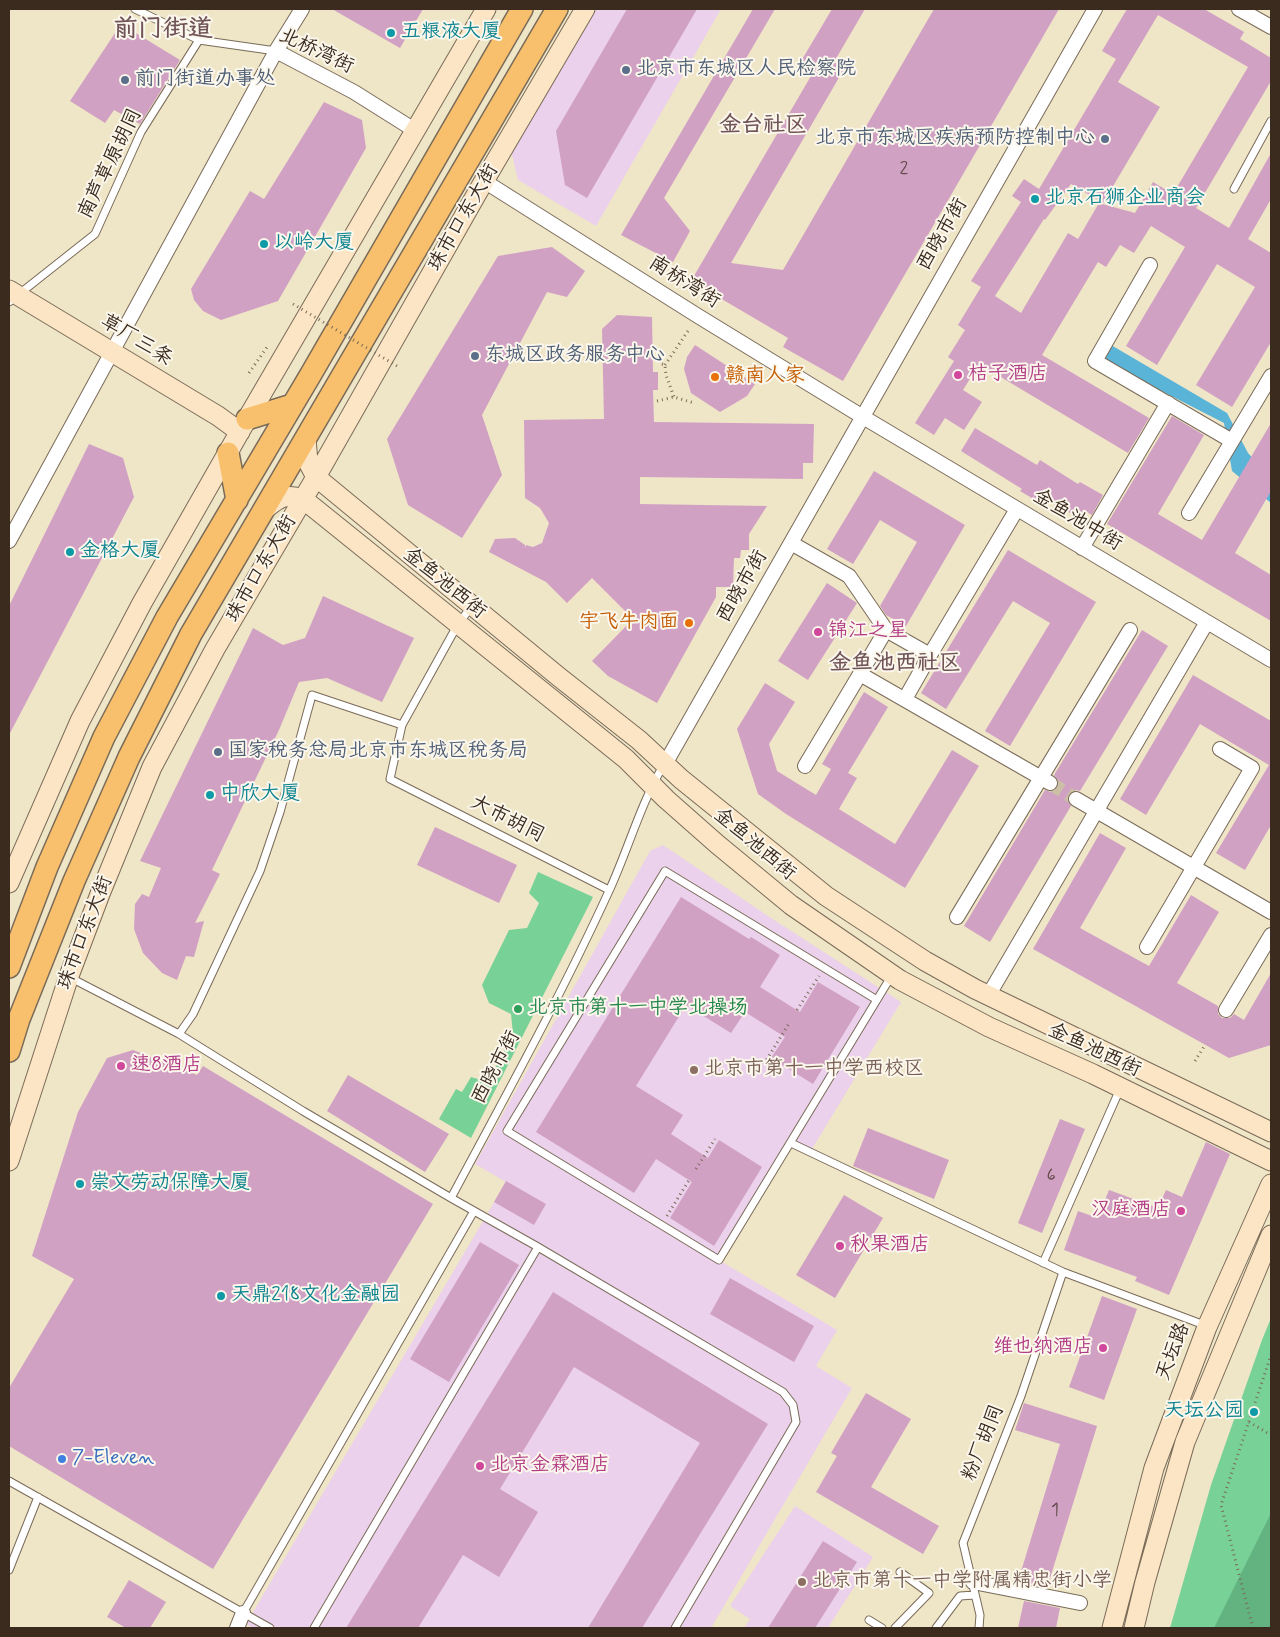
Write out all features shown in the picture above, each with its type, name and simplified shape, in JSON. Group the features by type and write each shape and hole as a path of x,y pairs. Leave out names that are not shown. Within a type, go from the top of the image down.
{"main road":[{"path":"9,967 47,867 104,737 167,617 292,406 522,9"},
{"name":"珠市口东大街","path":"9,1051 19,1019 74,881 129,757 191,634 557,9"},
{"path":"244,425 292,406"},
{"path":"228,454 237,500"}],"street":[{"path":"9,541 276,51 302,9"},
{"path":"9,881 80,721 142,603 486,9"},
{"name":"珠市口东大街","path":"9,1161 69,976 100,894 152,768 215,649 316,477 484,180 585,9"},
{"name":"西晓市街","path":"664,764 1096,9"},
{"path":"1239,9 1271,27"},
{"name":"北桥湾街","path":"276,51 354,92 416,131"},
{"name":"南桥湾街","path":"484,180 698,316 863,417"},
{"path":"1150,265 1094,361 1232,441"},
{"name":"草厂三条","path":"12,296 218,416 244,425"},
{"path":"1189,512 1271,376"},
{"path":"1082,548 1168,404"},
{"name":"金鱼池中街","path":"863,417 1271,660"},
{"name":"金鱼池西街","path":"306,439 308,462 316,477 639,740 664,764 826,896 925,961 988,996 1271,1132"},
{"path":"264,510 278,499 292,495 303,499"},
{"name":"金鱼池西街","path":"303,499 626,759 717,844 791,905 892,975 989,1027 1121,1087 1271,1161"},
{"path":"905,700 1017,509"},
{"path":"791,543 849,576 886,630 930,655"},
{"path":"988,996 1207,622"},
{"path":"805,766 886,630"},
{"path":"957,917 1045,781 1130,630"},
{"path":"860,674 1045,781"},
{"path":"1147,948 1252,768 1220,749"},
{"path":"1076,799 1271,912"},
{"path":"1226,1010 1271,935"},
{"name":"天坛路","path":"1112,1628 1154,1468 1207,1327 1271,1184"},
{"path":"1134,1628 1145,1582 1185,1442 1271,1235"},
{"path":"974,1589 1080,1603"},
{"path":"237,1628 243,1613"}],"lane":[{"name":"北桥湾街","path":"135,9 199,40 276,51"},
{"name":"南芦草原胡同","path":"12,296 95,234 141,132 199,40"},
{"path":"1234,189 1271,121"},
{"path":"179,1034 193,1014 260,871 280,812 312,695 402,726 458,624 473,606"},
{"name":"大市胡同","path":"402,726 390,779 609,890"},
{"name":"西晓市街","path":"451,1198 540,1030 609,890 652,785 664,764"},
{"path":"877,1000 665,871 507,1131 720,1260 791,1143 877,1000 892,975"},
{"path":"69,976 179,1034 303,1111 783,1392 793,1405 796,1422 675,1628"},
{"path":"1042,1262 1121,1087"},
{"path":"791,1143 1063,1272 1207,1327"},
{"path":"243,1613 474,1211"},
{"path":"314,1628 538,1247"},
{"name":"粉厂胡同","path":"979,1628 980,1615 963,1543 1021,1396 1063,1272"},
{"path":"9,1480 270,1628"},
{"path":"9,1570 38,1497"},
{"path":"900,1572 929,1593 900,1627"},
{"path":"936,1628 960,1596 974,1589"},
{"path":"869,1620 882,1628"}],"path":[{"path":"293,304 397,366"},
{"path":"674,397 664,364 698,316"},
{"path":"249,374 272,340"},
{"path":"656,401 674,397 694,403"},
{"path":"797,1010 824,968"},
{"path":"764,1064 790,1022"},
{"path":"1195,1061 1205,1045"},
{"path":"696,1170 715,1139"},
{"path":"661,1225 689,1180"},
{"path":"1253,1628 1221,1506 1271,1356"},
{"path":"1249,1422 1271,1435"}],"shaded area":[{"path":"595,9 721,9 596,226 518,180 511,150"},
{"path":"663,845 901,1002 812,1149 795,1142 722,1262 837,1330 816,1366 852,1388 711,1628 253,1628 246,1624 506,1182 475,1164 650,851"},
{"name":"北京市第十一中学附属精忠街小学","path":"795,1506 873,1557 828,1628 744,1628 750,1619 730,1606"}],"green space":[{"name":"北京市第十一中学北操场","path":"538,872 593,897 471,1138 439,1119 456,1089 462,1092 471,1077 488,1082 513,1034 511,1014 489,1003 482,985 509,930 527,928 539,903 529,893"},
{"name":"天坛公园","path":"1271,1318 1271,1628 1170,1628 1211,1485"},
{"path":"1271,1513 1271,1628 1214,1628"}],"water":[{"path":"1111,345 1227,413 1248,453 1271,478 1271,503 1232,471 1224,423 1101,360"}],"building":[{"name":"五粮液大厦","path":"332,9 423,9 400,48"},
{"name":"北京市东城区人民检察院","path":"627,9 697,9 587,198 565,185 556,131"},
{"path":"753,9 775,9 664,198 690,231 673,262 621,235"},
{"path":"832,9 865,9 834,62 844,69 731,263 783,270 934,9 1059,9 843,381 783,347 788,338 691,281 811,76 797,68"},
{"path":"1127,9 1204,9 1244,32 1240,39 1271,58 1271,81 1196,208 1229,228 1271,153 1271,199 1248,239 1271,253 1271,342 1232,407 1196,385 1255,287 1217,264 1157,365 1126,346 1185,247 1151,226 1134,253 1120,245 1106,267 1098,262 1042,355 1149,418 1128,453 979,364 963,390 982,402 964,430 945,418 934,435 915,423 954,361 948,357 965,330 958,325 981,287 971,281 1021,202 1012,196 1024,179 1039,189 1116,59 1102,51","holes":["1158,15 1248,67 1173,194 1153,182 1135,213 1099,203 1078,239 1068,233 1021,313 995,296 1044,219 1071,184 1103,203 1160,107 1118,82"]},
{"name":"前门街道办事处","path":"121,24 180,60 140,124 114,110 105,123 70,101"},
{"name":"以岭大厦","path":"324,102 362,120 366,148 278,301 221,320 203,311 194,300 191,289 250,191 264,199"},
{"name":"东城区政务服务中心","path":"552,247 585,271 567,297 547,292 482,415 502,475 462,538 408,505 387,439 498,256"},
{"path":"617,315 652,317 653,372 658,372 658,390 653,390 654,422 814,424 813,463 803,463 803,479 640,477 640,504 767,506 749,534 749,550 741,550 740,558 734,558 733,587 716,587 716,597 657,703 608,676 592,661 633,619 592,578 567,603 546,582 489,552 495,539 515,538 525,545 526,548 526,545 533,547 542,543 549,523 540,508 525,498 524,420 604,419 602,329"},
{"name":"赣南人家","path":"695,345 755,384 747,396 720,412 691,393 684,369 687,357"},
{"path":"1172,416 1204,435 1158,514 1202,540 1271,423 1271,491 1235,553 1271,575 1271,621 1107,524"},
{"path":"975,428 1037,465 1040,460 1078,484 1080,482 1103,495 1092,515 1087,512 1083,520 1048,501 1045,506 1020,491 1022,489 961,451"},
{"name":"金格大厦","path":"89,444 123,458 134,497 9,735 9,606"},
{"path":"874,471 965,525 906,626 886,615 880,606 917,542 880,520 853,564 827,549"},
{"path":"1008,550 1096,602 1010,746 985,731 1050,623 1013,601 946,709 921,693"},
{"name":"锦江之星","path":"827,583 857,603 808,680 778,661"},
{"name":"中欣大厦","path":"323,596 414,638 382,702 327,678 299,682 279,730 212,870 220,874 195,923 204,921 194,957 186,956 177,980 162,973 143,953 134,929 135,904 142,894 149,897 161,868 140,861 253,628 283,645 305,638"},
{"path":"1142,630 1168,646 1080,791 1076,790 1069,794 1067,799 1071,806 990,942 964,926 1045,790 1051,792 1057,788 1059,782 1054,775"},
{"path":"1193,675 1271,721 1271,825 1245,870 1216,853 1269,765 1200,724 1146,815 1120,799"},
{"path":"765,683 795,702 769,744 777,771 816,795 831,769 822,764 864,692 888,707 848,773 857,778 839,809 895,844 952,750 979,766 905,888 786,814 758,794 737,729"},
{"path":"435,827 517,865 499,903 417,865"},
{"path":"1100,833 1126,848 1080,928 1149,966 1191,895 1219,912 1177,983 1218,1006 1218,1014 1222,1018 1230,1018 1234,1014 1244,1020 1271,973 1271,1045 1229,1058 1033,949"},
{"path":"681,897 749,939 751,937 780,955 760,987 800,1012 818,982 860,1007 813,1084 771,1058 785,1037 745,1012 731,1033 686,1005 636,1086 683,1115 671,1134 708,1158 719,1140 762,1167 714,1246 670,1218 692,1182 656,1159 634,1193 536,1132"},
{"name":"天鼎218文化金融园","path":"133,1050 197,1075 203,1066 433,1204 213,1569 9,1446 9,1388 74,1279 32,1256 78,1112 107,1058"},
{"path":"348,1075 449,1134 425,1172 327,1111"},
{"path":"1060,1119 1085,1129 1042,1233 1018,1223"},
{"path":"868,1128 949,1160 934,1199 853,1166"},
{"path":"1206,1142 1230,1154 1169,1295 1135,1281 1137,1277 1064,1250 1078,1211 1098,1218 1109,1190 1158,1208 1166,1190 1182,1197"},
{"path":"506,1181 546,1204 534,1225 494,1202"},
{"name":"秋果酒店","path":"844,1195 883,1218 835,1298 796,1275"},
{"path":"480,1242 519,1265 449,1382 410,1359"},
{"path":"730,1278 814,1326 794,1362 710,1314"},
{"name":"北京金霖酒店","path":"553,1292 768,1424 642,1628 588,1628 700,1443 574,1367 500,1489 538,1512 499,1577 463,1555 418,1628 346,1628"},
{"name":"维也纳酒店","path":"1102,1296 1137,1309 1104,1400 1069,1387"},
{"path":"866,1393 911,1419 871,1487 939,1526 923,1554 816,1492 837,1456 831,1453"},
{"path":"1024,1403 1097,1426 1047,1588 1028,1584 1029,1581 1019,1578 1060,1444 1015,1430"},
{"path":"823,1541 857,1562 815,1628 768,1628"},
{"path":"129,1580 166,1602 150,1628 126,1628 107,1617"},
{"path":"1024,1601 1060,1608 1056,1628 1018,1628"}],"tunnel":[{"path":"1050,783 1076,799"}],"place":[{"name":"五粮液大厦","path":"391,33"},
{"name":"北京市东城区人民检察院","path":"626,70"},
{"name":"前门街道办事处","path":"125,80"},
{"name":"北京市东城区疾病预防控制中心","path":"1105,139"},
{"name":"北京石狮企业商会","path":"1035,199"},
{"name":"以岭大厦","path":"264,244"},
{"name":"东城区政务服务中心","path":"475,356"},
{"name":"桔子酒店","path":"958,375"},
{"name":"赣南人家","path":"715,377"},
{"name":"金格大厦","path":"70,552"},
{"name":"宇飞牛肉面","path":"689,623"},
{"name":"锦江之星","path":"818,632"},
{"name":"国家税务总局北京市东城区税务局","path":"218,752"},
{"name":"中欣大厦","path":"210,795"},
{"name":"北京市第十一中学北操场","path":"518,1009"},
{"name":"速8酒店","path":"121,1066"},
{"name":"北京市第十一中学西校区","path":"694,1070"},
{"name":"崇文劳动保障大厦","path":"80,1184"},
{"name":"汉庭酒店","path":"1181,1211"},
{"name":"秋果酒店","path":"840,1246"},
{"name":"天鼎218文化金融园","path":"221,1296"},
{"name":"维也纳酒店","path":"1103,1348"},
{"name":"天坛公园","path":"1254,1412"},
{"name":"7-Eleven","path":"62,1459"},
{"name":"北京金霖酒店","path":"480,1466"},
{"name":"北京市第十一中学附属精忠街小学","path":"802,1582"}],"district":[{"name":"前门街道","path":"163,31"},
{"name":"金台社区","path":"763,126"},
{"name":"金鱼池西社区","path":"895,664"}]}
